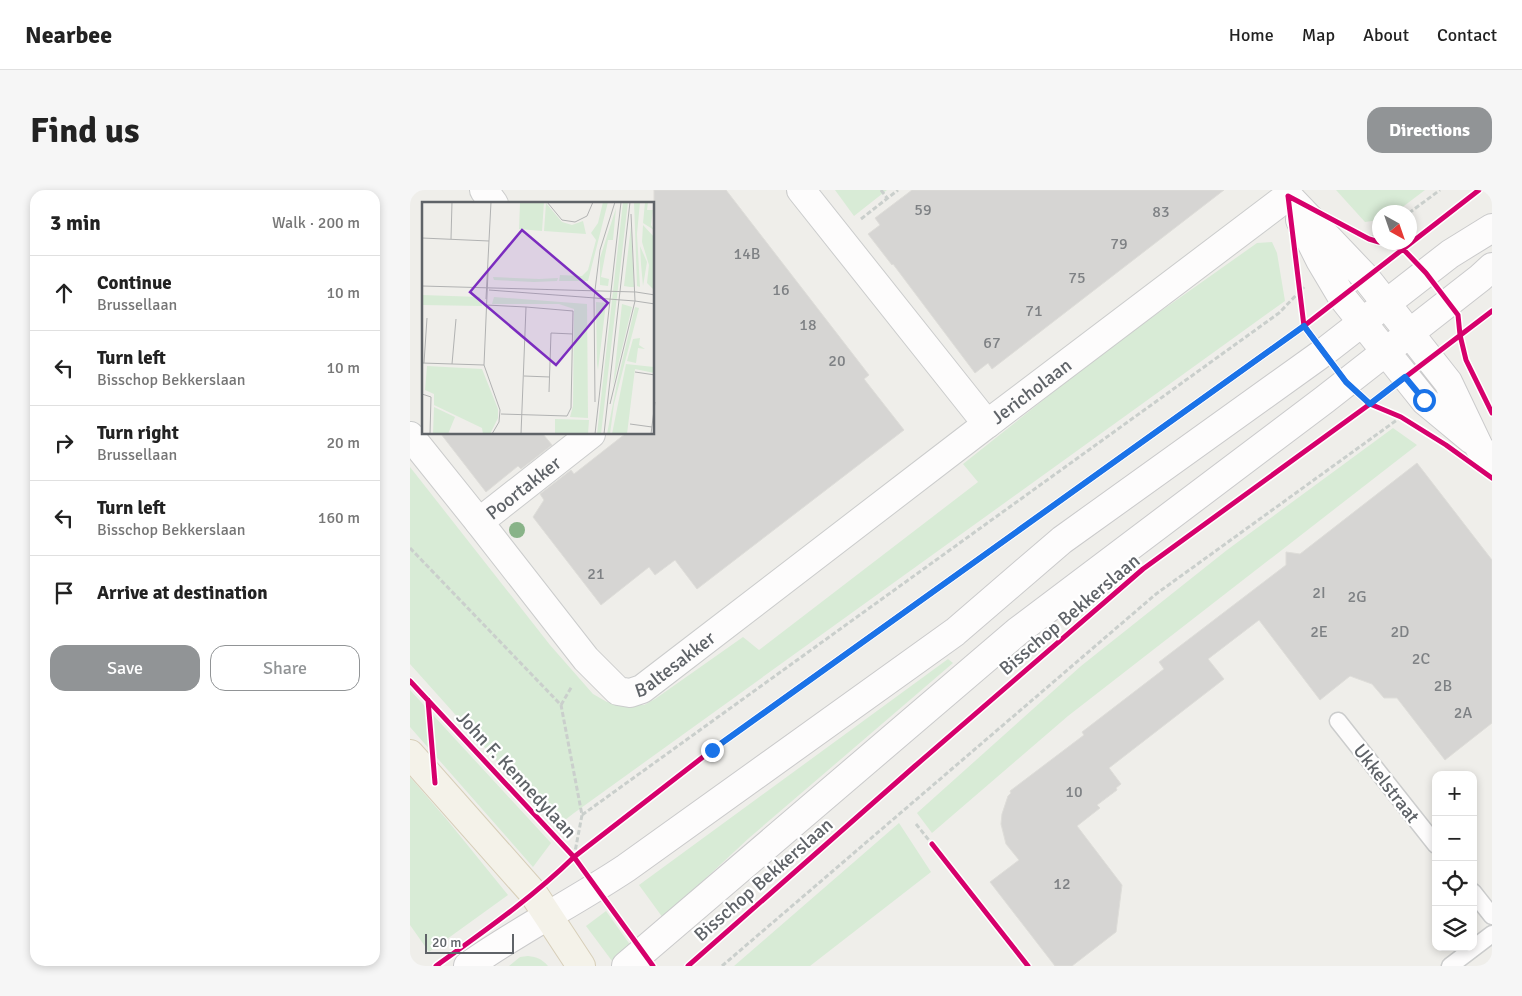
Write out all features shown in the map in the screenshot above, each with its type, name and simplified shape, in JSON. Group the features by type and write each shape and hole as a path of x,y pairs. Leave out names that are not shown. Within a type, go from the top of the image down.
{"main road":[{"path":"484,190 493,202"},
{"name":"Jericholaan","path":"801,190 987,424 1286,193"},
{"path":"1286,193 1342,297 1424,400 1486,456"},
{"path":"1286,193 1346,256 1448,382 1486,456"},
{"path":"468,966 498,945 596,888 634,862 955,632 1062,540 1324,352 1450,254 1492,228"},
{"name":"Bisschop Bekkerslaan","path":"626,966 1018,631 1316,406 1492,267"},
{"name":"Baltesakker","path":"410,436 586,659 618,691 630,693 642,689 987,424"},
{"name":"Poortakker","path":"479,522 590,435"},
{"path":"410,754 533,893 581,966"}],"lane":[{"name":"Ukkelstraat","path":"1338,721 1432,840"},
{"path":"1477,897 1492,916"},
{"path":"1450,966 1492,934"}],"path":[{"path":"882,190 888,198"},
{"path":"839,237 898,190"},
{"path":"1417,208 1440,190"},
{"path":"1360,235 1372,240"},
{"path":"582,815 1279,313 1299,291 1327,270"},
{"path":"1298,281 1300,300"},
{"path":"1394,413 1409,421"},
{"path":"722,966 1156,594 1401,417"},
{"path":"410,548 562,705 582,815 574,857"},
{"path":"898,803 938,852"},
{"path":"568,864 582,851"}],"green space":[{"path":"835,190 887,190 854,216"},
{"path":"1336,190 1425,190 1405,205 1372,205 1372,221 1365,222"},
{"path":"1272,242 1277,253 1285,301 556,827 410,664 410,467 550,645 593,694 607,702 624,705 644,705 743,637 759,650 978,482 963,464 1106,350 1257,243"},
{"path":"1393,428 1417,445 1068,716 932,833 917,813 1081,666 1227,550"},
{"path":"948,659 953,663 749,838 663,918 639,885"},
{"path":"410,690 551,843 533,867 410,727"},
{"path":"410,777 508,895 429,952 410,925"},
{"path":"899,823 931,872 810,966 734,966"},
{"path":"606,911 631,946 612,961 586,926"},
{"path":"528,956 539,959 548,966 509,966 520,957"}],"building":[{"path":"654,190 726,190 869,375 864,379 904,430 697,589 675,560 655,575 649,567 601,605 533,517 544,500 540,494 571,470 574,474 624,435 655,435"},
{"path":"912,190 1224,190 992,369 988,363 975,373 893,264 868,234 880,225 875,218"},
{"path":"442,435 544,435 552,445 521,469 518,466 486,492"},
{"path":"1417,463 1492,560 1492,723 1445,760 1397,698 1384,698 1372,684 1350,676 1320,700 1259,620 1208,659 1224,679 1109,768 1121,784 1116,788 1117,790 1097,805 1100,808 1077,826 1122,885 1116,932 1072,966 1055,966 990,882 1019,860 1006,844 1001,824 1002,814 1008,796 1011,793 1010,791 1084,735 1082,732 1164,669 1159,662 1286,565 1286,552 1300,554"}],"cycle path":[{"path":"436,966 524,901 574,857 712,750 1304,326 1479,190"},
{"path":"1288,196 1304,326 1346,382 1370,404 1401,417 1446,445 1492,478"},
{"path":"1288,196 1372,240"},
{"path":"1404,250 1426,273 1458,315 1460,335 1466,360 1492,413"},
{"path":"688,966 1143,569 1370,404 1492,311"},
{"name":"John F. Kennedylaan","path":"410,681 574,857 653,966"},
{"path":"428,700 435,783"},
{"path":"932,844 1028,966"}],"route":[{"path":"712,750 1304,326 1346,382 1370,404 1405,377 1424,400"}]}
